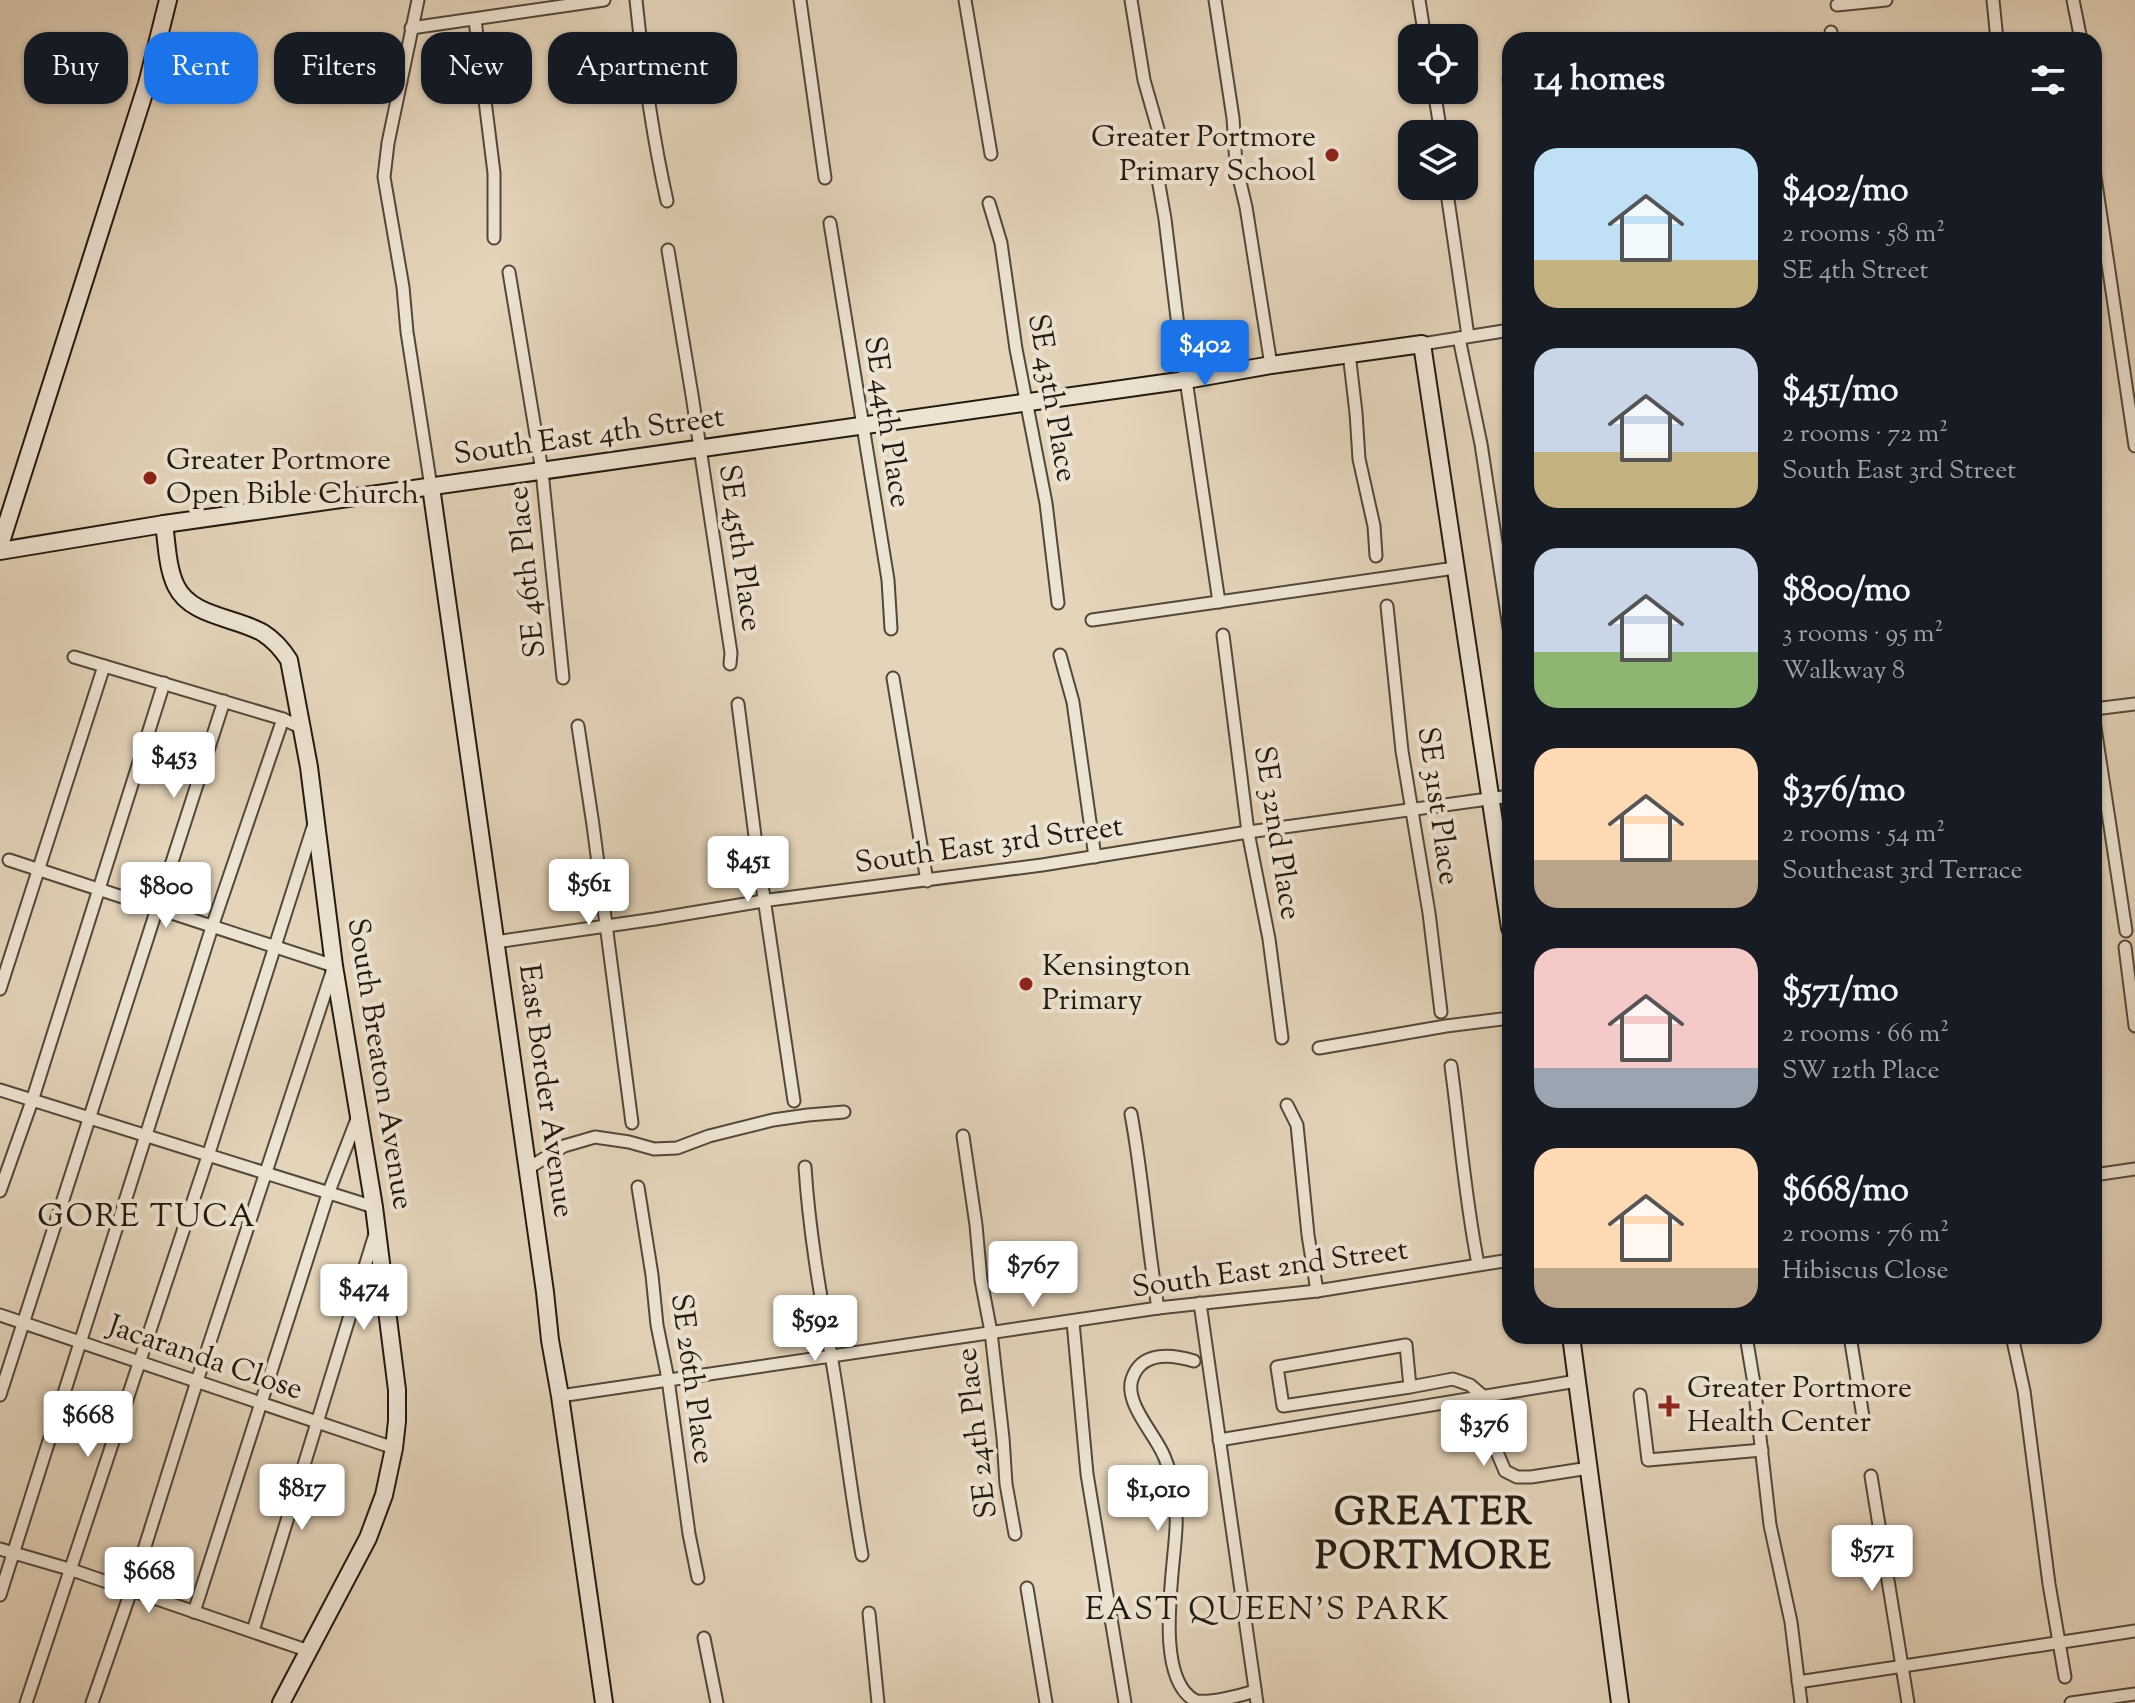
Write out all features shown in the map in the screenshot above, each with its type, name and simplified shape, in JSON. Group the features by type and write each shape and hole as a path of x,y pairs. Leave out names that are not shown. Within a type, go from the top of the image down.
{"street":[{"path":"0,548 3,524 147,84 168,0"},
{"path":"418,0 388,143 384,177 431,487"},
{"path":"411,28 604,0"},
{"path":"636,0 655,150 667,201"},
{"path":"800,0 825,178"},
{"path":"965,0 991,154"},
{"path":"1131,0 1144,80 1158,129"},
{"path":"1215,0 1233,118 1236,165 1246,207 1271,365"},
{"path":"1419,0 1423,24"},
{"path":"1837,5 1886,0"},
{"path":"1993,0 1996,32"},
{"path":"2073,0 2079,32"},
{"path":"475,20 494,173 494,238"},
{"path":"1158,179 1219,602"},
{"path":"1448,200 1464,337 1502,582"},
{"name":"SE 43th Place","path":"989,203 1001,243 1016,349 1046,503 1058,603"},
{"name":"SE 44th Place","path":"830,223 888,580 891,629"},
{"name":"SE 45th Place","path":"668,250 731,653 730,664"},
{"path":"2102,263 2135,446"},
{"name":"SE 46th Place","path":"509,272 542,471 563,678"},
{"path":"1502,331 1422,344 1502,877"},
{"name":"South East 4th Street","path":"0,548 1422,344"},
{"path":"1349,353 1359,459 1374,526 1376,556"},
{"name":"East Border Avenue","path":"431,487 604,1703"},
{"name":"South Breaton Avenue","path":"164,524 169,567 176,587 183,595 201,609 264,634 289,660 317,816 334,966 374,1207 397,1390 394,1448 384,1495 368,1538 281,1703"},
{"path":"1092,620 1455,568"},
{"name":"SE 31st Place","path":"1387,606 1402,751 1429,913 1441,1012"},
{"name":"SE 32nd Place","path":"1223,635 1248,832 1267,926 1282,1038"},
{"path":"1060,655 1073,702 1095,857"},
{"path":"74,657 283,719 302,728"},
{"path":"0,989 104,666"},
{"path":"893,678 927,881"},
{"path":"0,1191 32,1101 164,683"},
{"path":"0,1395 224,701"},
{"path":"738,704 794,1101"},
{"path":"2102,708 2135,704"},
{"path":"0,1595 212,927 283,719"},
{"path":"578,726 632,1123"},
{"path":"2102,774 2126,931"},
{"name":"South East 3rd Street","path":"495,942 765,900 927,881 1248,832 1502,798"},
{"path":"26,1703 208,1156 317,816"},
{"path":"9,860 334,966 92,1703"},
{"path":"2125,947 2135,1026"},
{"path":"1319,1048 1502,1019"},
{"path":"1451,1066 1468,1214 1478,1264"},
{"path":"0,1090 374,1207"},
{"path":"1287,1105 1297,1125 1317,1291"},
{"path":"527,1169 564,1146 595,1137 654,1149 677,1148 709,1136 773,1120 844,1112"},
{"path":"194,1612 328,1194 359,1114"},
{"path":"1131,1114 1158,1308"},
{"name":"SE 24th Place","path":"963,1136 981,1280 991,1332 1006,1484 1015,1534"},
{"path":"805,1167 821,1303 862,1555"},
{"path":"2102,1174 2135,1169"},
{"name":"SE 26th Place","path":"638,1187 698,1578"},
{"path":"253,1631 376,1232"},
{"name":"South East 2nd Street","path":"560,1396 1158,1308 1317,1291 1502,1261"},
{"path":"1194,1361 1167,1355 1154,1357 1138,1368 1130,1383 1137,1410 1158,1443 1172,1482 1176,1529 1170,1642 1174,1671 1183,1691 1198,1702 1256,1697 1200,1303"},
{"name":"Jacaranda Close","path":"0,1315 394,1448"},
{"path":"1073,1322 1087,1474 1125,1703"},
{"path":"1572,1344 1621,1702"},
{"path":"1747,1344 1770,1525 1791,1622 1801,1703"},
{"path":"1851,1344 1863,1417"},
{"path":"2014,1344 2024,1391 2065,1677"},
{"path":"1286,1429 1277,1367 1406,1345 1410,1387"},
{"path":"1283,1406 1453,1379 1470,1385 1483,1396 1491,1438 1505,1471 1517,1477 1531,1477 1589,1468"},
{"path":"1219,1440 1577,1381"},
{"path":"1640,1395 1648,1460 1762,1450"},
{"path":"1871,1476 1908,1703"},
{"path":"0,1549 69,1569 309,1651"},
{"path":"1027,1588 1046,1703"},
{"path":"869,1613 878,1703"},
{"path":"1798,1682 2135,1631"},
{"path":"704,1638 717,1703"},
{"path":"2071,1703 2135,1694"}],"place":[{"name":"Greater Portmore Primary School","path":"1332,155"},
{"name":"Greater Portmore Open Bible Church","path":"150,478"},
{"name":"Kensington Primary","path":"1026,984"},
{"name":"Greater Portmore Health Center","path":"1669,1406"}],"district":[{"name":"GORE TUCA","path":"147,1218"},
{"name":"GREATER PORTMORE","path":"1434,1537"},
{"name":"EAST QUEEN'S PARK","path":"1268,1611"}]}
